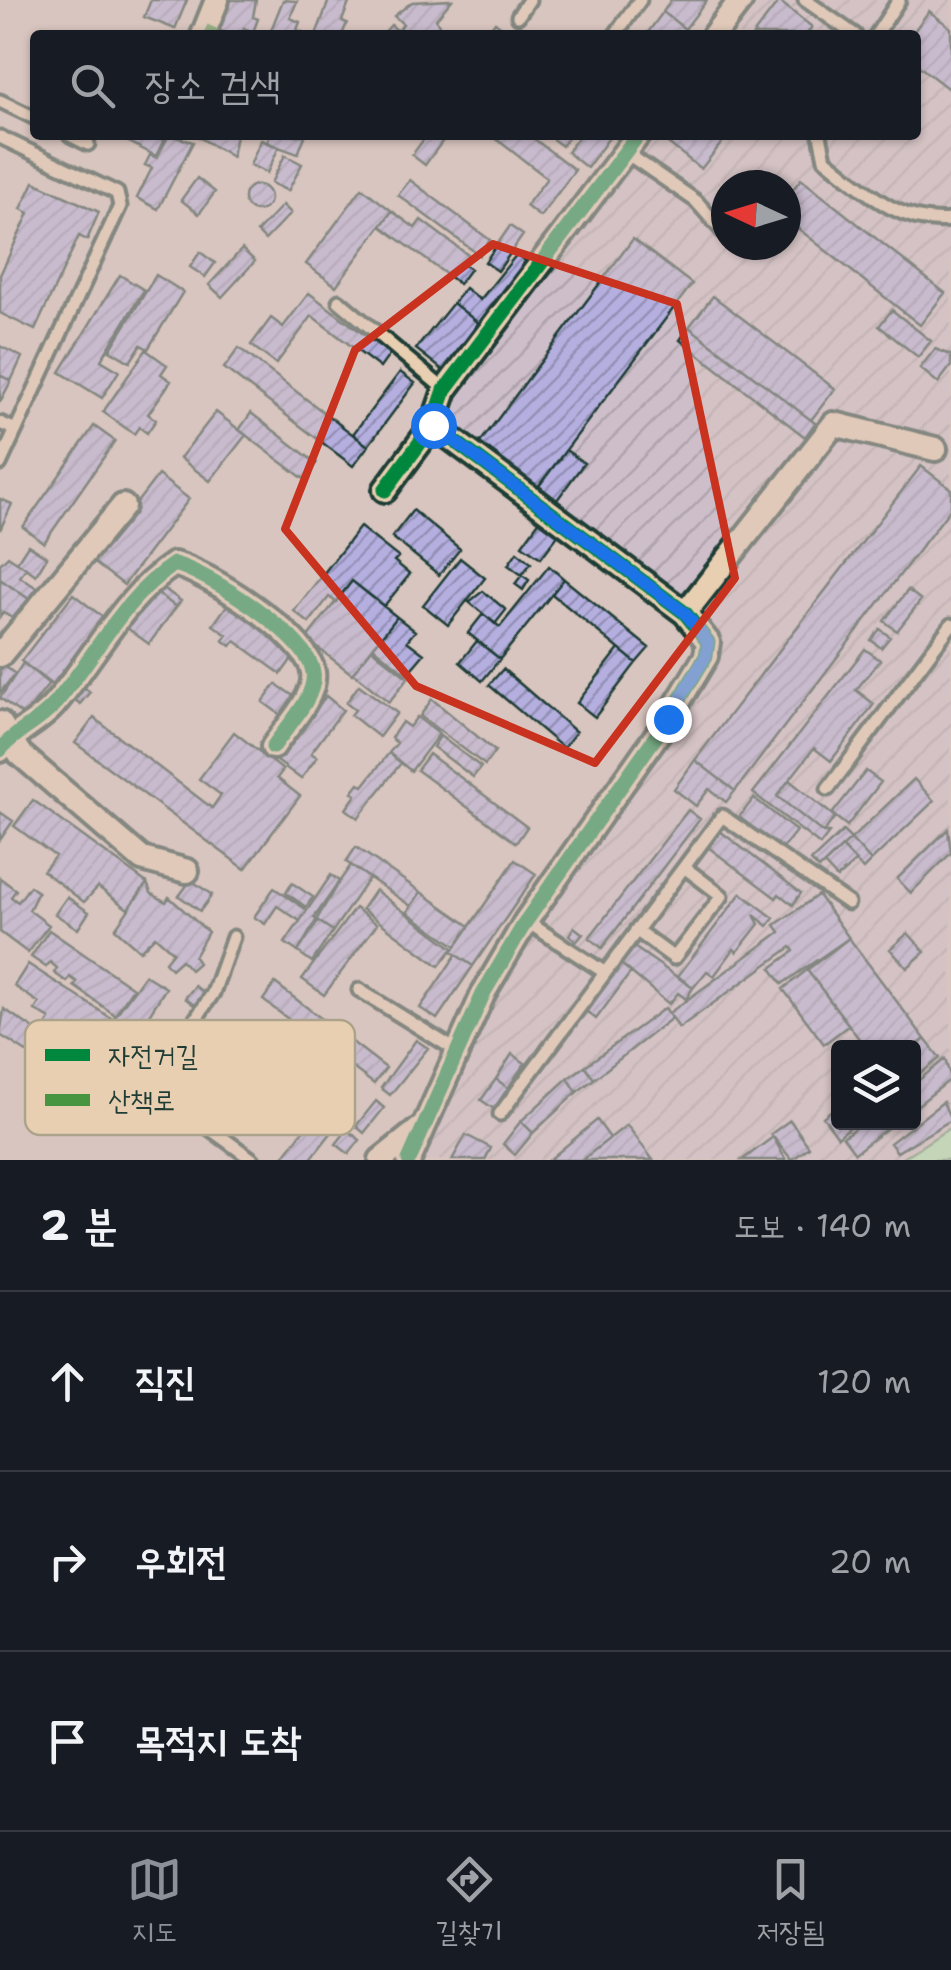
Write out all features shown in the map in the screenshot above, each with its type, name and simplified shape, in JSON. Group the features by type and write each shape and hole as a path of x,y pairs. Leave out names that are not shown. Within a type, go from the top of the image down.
{"street":[{"path":"205,30 217,0"},
{"path":"718,30 741,0"},
{"path":"384,490 433,425 445,390 632,144"},
{"path":"685,613 834,424 943,452"},
{"path":"409,1160 484,992 526,921 668,719 706,656 708,642 685,613 433,425"},
{"path":"0,656 123,506"},
{"path":"3,738 30,730 55,704 146,582 174,564 194,569 278,627 302,650 312,671 311,689 273,746"},
{"path":"3,738 142,859 187,871"},
{"path":"381,1160 423,1127"}],"lane":[{"path":"518,16 529,0"},
{"path":"619,30 640,0"},
{"path":"805,0 849,30"},
{"path":"879,30 899,0"},
{"path":"0,100 30,115"},
{"path":"0,138 117,194 120,206 0,464"},
{"path":"80,140 88,144"},
{"path":"821,140 825,159 889,208 929,222 951,220"},
{"path":"632,144 711,218"},
{"path":"340,301 445,390"},
{"path":"0,423 16,430"},
{"path":"828,789 951,625"},
{"path":"500,1114 722,816 848,903"},
{"path":"636,930 674,958 722,896 684,867"},
{"path":"526,921 604,972"},
{"path":"194,1020 213,993 234,937"},
{"path":"359,990 457,1052"},
{"path":"219,1135 253,1160"}],"highlighted area":[{"path":"493,244 677,304 735,578 595,763 416,686 285,529 355,350"}],"shaded area":[{"path":"762,0 951,0 951,1124 895,1160 423,1160 508,971 695,697 718,659 719,631 452,434 447,418 451,400 653,140 921,140 921,30 739,30"}],"green space":[{"path":"951,1127 949,1160 900,1160"}],"building":[{"path":"151,0 187,0 175,29 144,17"},
{"path":"224,0 256,0 253,17 258,19 254,30 213,28"},
{"path":"283,0 297,1 290,18 300,22 297,30 271,30"},
{"path":"329,0 349,3 342,21 347,23 344,30 318,30"},
{"path":"452,0 436,19 437,30 399,30 403,24 394,16 412,2"},
{"path":"671,0 707,0 685,29 663,12"},
{"path":"779,1 812,27 810,30 757,30"},
{"path":"929,11 951,28 951,91 921,68 921,30 915,30"},
{"path":"663,12 685,29 684,30 650,30"},
{"path":"495,22 505,30 489,30"},
{"path":"128,140 164,140 156,156"},
{"path":"166,140 193,142 158,209 137,198 152,168 145,165 150,155 157,158"},
{"path":"204,140 235,140 232,157"},
{"path":"261,140 279,147 267,173 250,165"},
{"path":"268,140 303,140 298,154 267,143"},
{"path":"423,140 443,140 425,165 412,155"},
{"path":"498,140 536,140 575,170 540,217 526,206 547,178"},
{"path":"576,140 607,140 587,168 567,152"},
{"path":"670,140 724,140 701,169 668,143"},
{"path":"285,155 302,164 288,191 271,183"},
{"path":"197,178 215,192 199,214 181,200"},
{"path":"801,179 945,293 920,325 801,231"},
{"path":"410,180 490,240 479,255 398,195"},
{"path":"34,182 99,212 87,240 79,236 35,330 0,313 0,275 29,213 21,209"},
{"path":"257,185 266,189 270,198 266,207 257,211 248,207 244,198 248,189"},
{"path":"362,188 392,211 336,286 306,264"},
{"path":"283,205 291,213 265,240 257,232"},
{"path":"392,211 415,228 421,220 468,255 462,263 470,269 459,284 381,226"},
{"path":"510,226 523,235 498,271 485,262"},
{"path":"633,239 692,284 534,492 476,448"},
{"path":"242,249 255,261 222,297 209,285"},
{"path":"200,252 215,263 205,277 190,267"},
{"path":"517,254 530,265 482,326 453,303 465,288 480,300"},
{"path":"120,275 144,290 101,360 119,371 102,398 60,372"},
{"path":"156,275 183,292 148,349 141,345 130,362 110,350"},
{"path":"309,293 390,354 380,368 312,316 276,364 251,345 271,318 283,327"},
{"path":"713,296 835,389 811,420 689,327"},
{"path":"453,303 482,326 445,372 416,349"},
{"path":"892,310 931,341 918,357 879,326"},
{"path":"689,327 815,423 805,437 680,340"},
{"path":"0,346 22,357 11,381 0,375"},
{"path":"239,348 368,446 353,466 224,368"},
{"path":"935,349 951,355 951,366 938,383 920,368"},
{"path":"146,350 167,365 161,374 171,381 148,414 156,420 147,433 139,427 134,434 103,412"},
{"path":"400,372 415,383 368,446 353,434"},
{"path":"0,375 11,381 0,402"},
{"path":"216,412 246,435 210,481 180,458"},
{"path":"251,413 316,463 304,479 239,430"},
{"path":"94,426 115,441 44,543 23,527"},
{"path":"566,450 584,463 557,500 539,486"},
{"path":"921,466 951,489 951,508 735,791 695,760"},
{"path":"158,475 189,499 124,585 92,561"},
{"path":"0,499 12,504 0,530"},
{"path":"413,510 460,549 439,575 392,537"},
{"path":"543,516 562,530 541,558 522,545"},
{"path":"360,527 398,557 394,561 410,574 384,606 352,581 336,602 329,597 309,623 294,611"},
{"path":"28,545 47,557 36,575 17,562"},
{"path":"517,552 531,563 522,575 508,565"},
{"path":"8,556 26,568 20,577 37,588 29,599 0,579 0,564"},
{"path":"460,558 485,578 448,625 423,605"},
{"path":"549,566 564,579 500,659 468,633 483,614 500,627"},
{"path":"522,575 529,580 523,590 515,584"},
{"path":"0,579 29,599 15,620 3,612 0,617"},
{"path":"564,579 649,648 636,663 552,594"},
{"path":"352,581 397,617 352,674 306,639"},
{"path":"159,585 181,601 176,607 154,591"},
{"path":"908,590 921,600 897,631 884,621"},
{"path":"154,591 176,607 149,644 127,628"},
{"path":"483,591 506,610 495,624 469,602"},
{"path":"73,594 104,618 52,685 21,661"},
{"path":"228,604 296,653 281,674 235,641 231,646 223,640 227,635 213,625"},
{"path":"397,617 415,631 407,641 424,654 407,674 373,647"},
{"path":"880,629 890,637 881,648 871,640"},
{"path":"477,641 500,659 482,681 460,662"},
{"path":"372,649 408,678 389,702 353,673"},
{"path":"619,649 636,663 595,717 577,703"},
{"path":"865,649 880,660 856,690 874,704 831,761 814,748 777,796 823,833 829,833 820,845 753,793"},
{"path":"23,663 49,684 24,716 0,698"},
{"path":"0,666 15,674 0,693"},
{"path":"503,669 576,732 563,748 489,685"},
{"path":"276,684 295,697 282,716 263,702"},
{"path":"81,685 90,692 80,704 72,697"},
{"path":"359,685 397,713 379,737 351,715 355,710 346,703"},
{"path":"326,696 343,710 311,753 317,757 301,779 277,761"},
{"path":"432,699 495,751 485,765 420,716"},
{"path":"417,717 439,734 411,771 389,753 397,743 391,738 402,722 409,727"},
{"path":"94,718 212,808 221,795 199,779 234,732 283,770 277,778 300,796 245,869 75,743"},
{"path":"440,736 481,767 473,777 433,747"},
{"path":"389,753 401,763 358,818 346,809 356,795 352,792 359,783 363,786"},
{"path":"429,754 527,827 516,843 417,770"},
{"path":"695,760 735,791 726,802 709,789 696,806 674,789"},
{"path":"866,771 881,782 847,826 832,814"},
{"path":"914,779 934,801 871,861 851,839"},
{"path":"789,780 835,817 823,833 777,796"},
{"path":"754,798 796,831 781,850 739,817"},
{"path":"33,800 147,883 128,909 98,887 84,902 43,871 55,856 14,826"},
{"path":"688,810 700,819 602,948 589,938"},
{"path":"0,812 13,821 0,840"},
{"path":"948,829 951,853 911,893 897,879"},
{"path":"720,831 801,893 793,905 779,894 776,898 708,847"},
{"path":"843,831 851,839 819,869 811,861"},
{"path":"851,839 871,861 863,869 842,847"},
{"path":"356,847 421,892 411,906 346,862"},
{"path":"842,847 856,861 837,878 824,864"},
{"path":"515,860 536,874 473,966 452,952"},
{"path":"351,865 369,878 333,931 314,918"},
{"path":"331,875 339,881 298,952 285,943"},
{"path":"0,878 16,890 11,897 18,902 30,886 38,892 29,910 49,925 28,953 0,932"},
{"path":"191,880 212,895 200,911 179,896"},
{"path":"147,883 151,893 166,902 169,897 208,932 194,957 198,963 190,970 181,960 171,969 165,962 173,952 155,936 140,951 115,929"},
{"path":"292,883 313,897 306,907 286,893"},
{"path":"274,888 307,910 300,921 277,906 265,924 254,917"},
{"path":"375,890 453,948 439,966 362,909"},
{"path":"421,892 470,926 456,946 407,912"},
{"path":"741,893 774,918 768,926 754,915 759,924 737,952 734,949 714,976 707,971 693,988 678,976"},
{"path":"818,895 849,938 782,984 771,968 794,951 791,947 679,1028 669,1013 780,932 775,925"},
{"path":"67,897 89,912 78,929 55,914"},
{"path":"355,908 377,924 324,995 302,979"},
{"path":"318,921 333,931 312,962 298,952"},
{"path":"574,927 583,934 577,941 569,935"},
{"path":"49,930 133,988 115,1015 74,986 77,982 70,977 67,982 54,973 57,968 50,962 46,967 31,957"},
{"path":"908,933 925,952 907,968 890,949"},
{"path":"849,938 925,1039 921,1042 860,1040 807,970"},
{"path":"634,947 693,988 686,999 678,993 669,1004 621,964"},
{"path":"456,955 473,966 437,1019 420,1008"},
{"path":"28,964 111,1018 49,1020 35,1010 39,1003 14,986"},
{"path":"621,964 631,972 596,1019 586,1011"},
{"path":"807,970 849,1025 824,1044 783,989"},
{"path":"145,975 166,988 147,1018 150,1020 112,1020"},
{"path":"275,983 323,1020 289,1020 263,1000"},
{"path":"195,986 204,993 194,1005 185,998"},
{"path":"665,1008 672,1018 594,1079 585,1066"},
{"path":"4,1009 25,1023 25,1051 0,1035"},
{"path":"925,1039 940,1058 921,1073 921,1042"},
{"path":"416,1040 428,1048 390,1095 381,1088"},
{"path":"355,1044 386,1068 374,1084 355,1070"},
{"path":"512,1054 525,1063 508,1088 496,1079"},
{"path":"945,1059 951,1079 921,1103 921,1078"},
{"path":"585,1066 594,1079 577,1092 568,1078"},
{"path":"568,1078 577,1092 533,1133 521,1121"},
{"path":"496,1079 508,1088 494,1109 481,1100"},
{"path":"376,1101 384,1108 364,1133 356,1126"},
{"path":"943,1102 951,1120 897,1152 890,1143 907,1130 921,1130 921,1119"},
{"path":"831,1111 831,1128 823,1117"},
{"path":"597,1120 610,1138 582,1160 549,1160"},
{"path":"790,1120 809,1147 792,1160 771,1134"},
{"path":"521,1121 533,1133 515,1155 503,1144"},
{"path":"627,1125 653,1160 582,1160 610,1138"},
{"path":"852,1130 885,1130 855,1153 843,1137"},
{"path":"300,1135 330,1135 310,1160 281,1160"},
{"path":"343,1135 360,1140 349,1154 336,1144"},
{"path":"466,1135 491,1148 485,1160 452,1160"},
{"path":"773,1137 786,1160 742,1160"}],"cycle path":[{"path":"385,490 433,425 445,390 634,140"},
{"path":"409,1160 484,992 526,921 668,719 706,656 708,642 685,613 433,425"},
{"path":"0,750 53,706 138,594 174,564 209,579 254,607 307,657 313,672 310,691 273,747"}],"route":[{"path":"433,425 685,613 708,642 706,656 668,719"}]}
